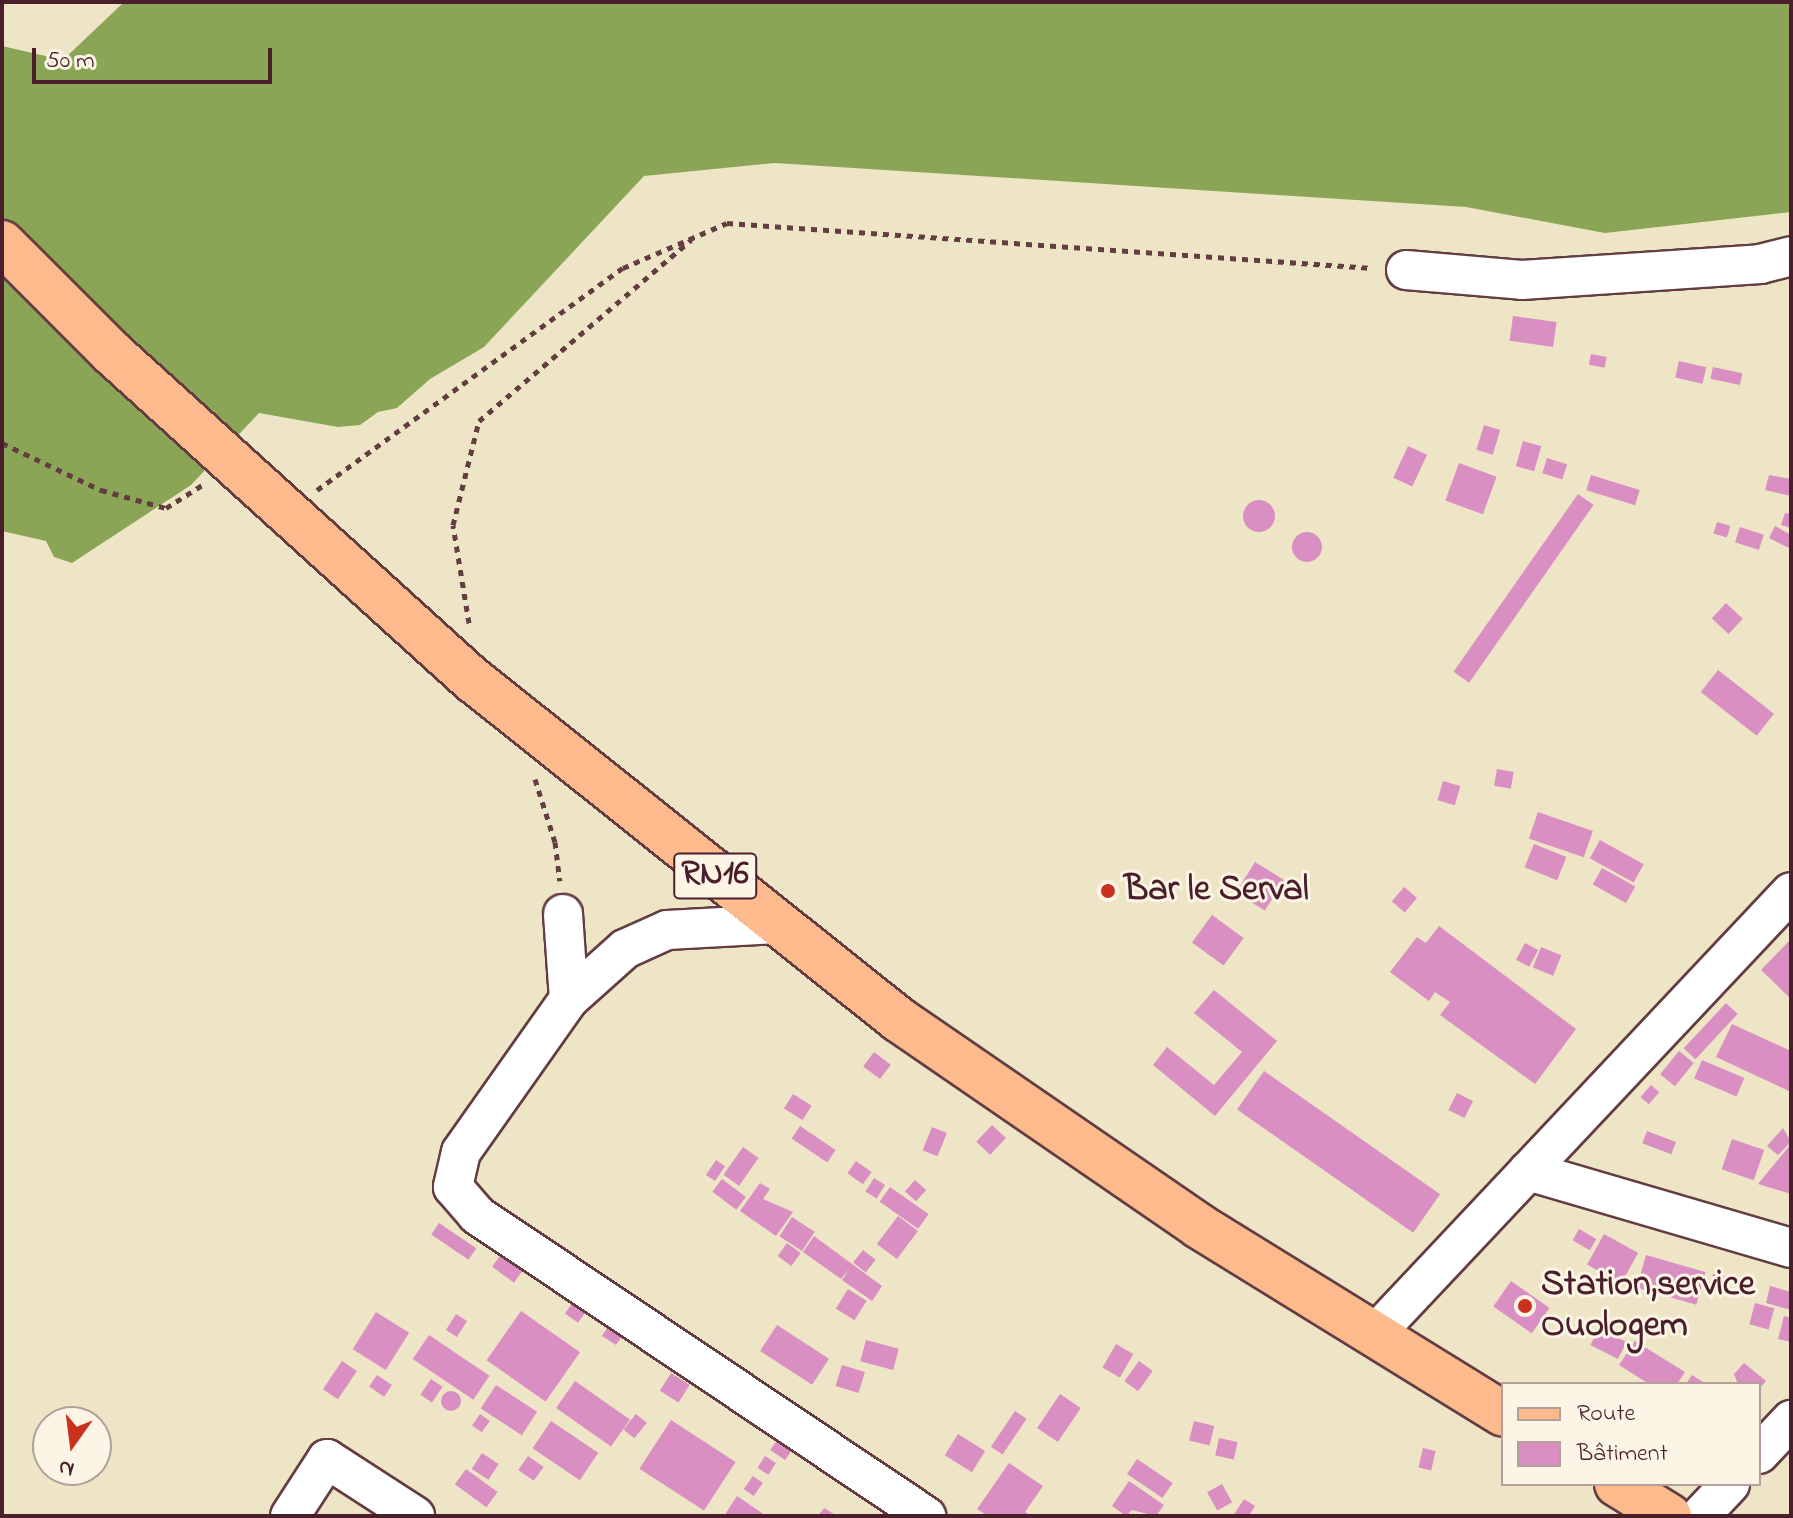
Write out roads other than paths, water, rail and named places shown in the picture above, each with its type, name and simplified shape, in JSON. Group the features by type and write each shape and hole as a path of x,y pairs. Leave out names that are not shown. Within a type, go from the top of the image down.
{"main road":[{"name":"RN16","path":"2,243 235,465 473,680 777,924 911,1028 1199,1226 1501,1413"},
{"path":"1620,1486 1669,1516"}],"street":[{"path":"1406,270 1522,280 1760,264 1791,256"},
{"path":"1374,1335 1791,892"},
{"path":"563,914 569,999"},
{"path":"777,924 667,930 625,949 569,999 461,1152 453,1187 477,1215 926,1516"},
{"path":"1528,1171 1791,1248"},
{"path":"1761,1452 1791,1420"},
{"path":"290,1516 327,1459 415,1516"},
{"path":"1700,1516 1728,1486"}],"place":[{"name":"Bar le Serval","path":"1108,891"},
{"name":"Station,service Ouologem","path":"1525,1306"}]}
